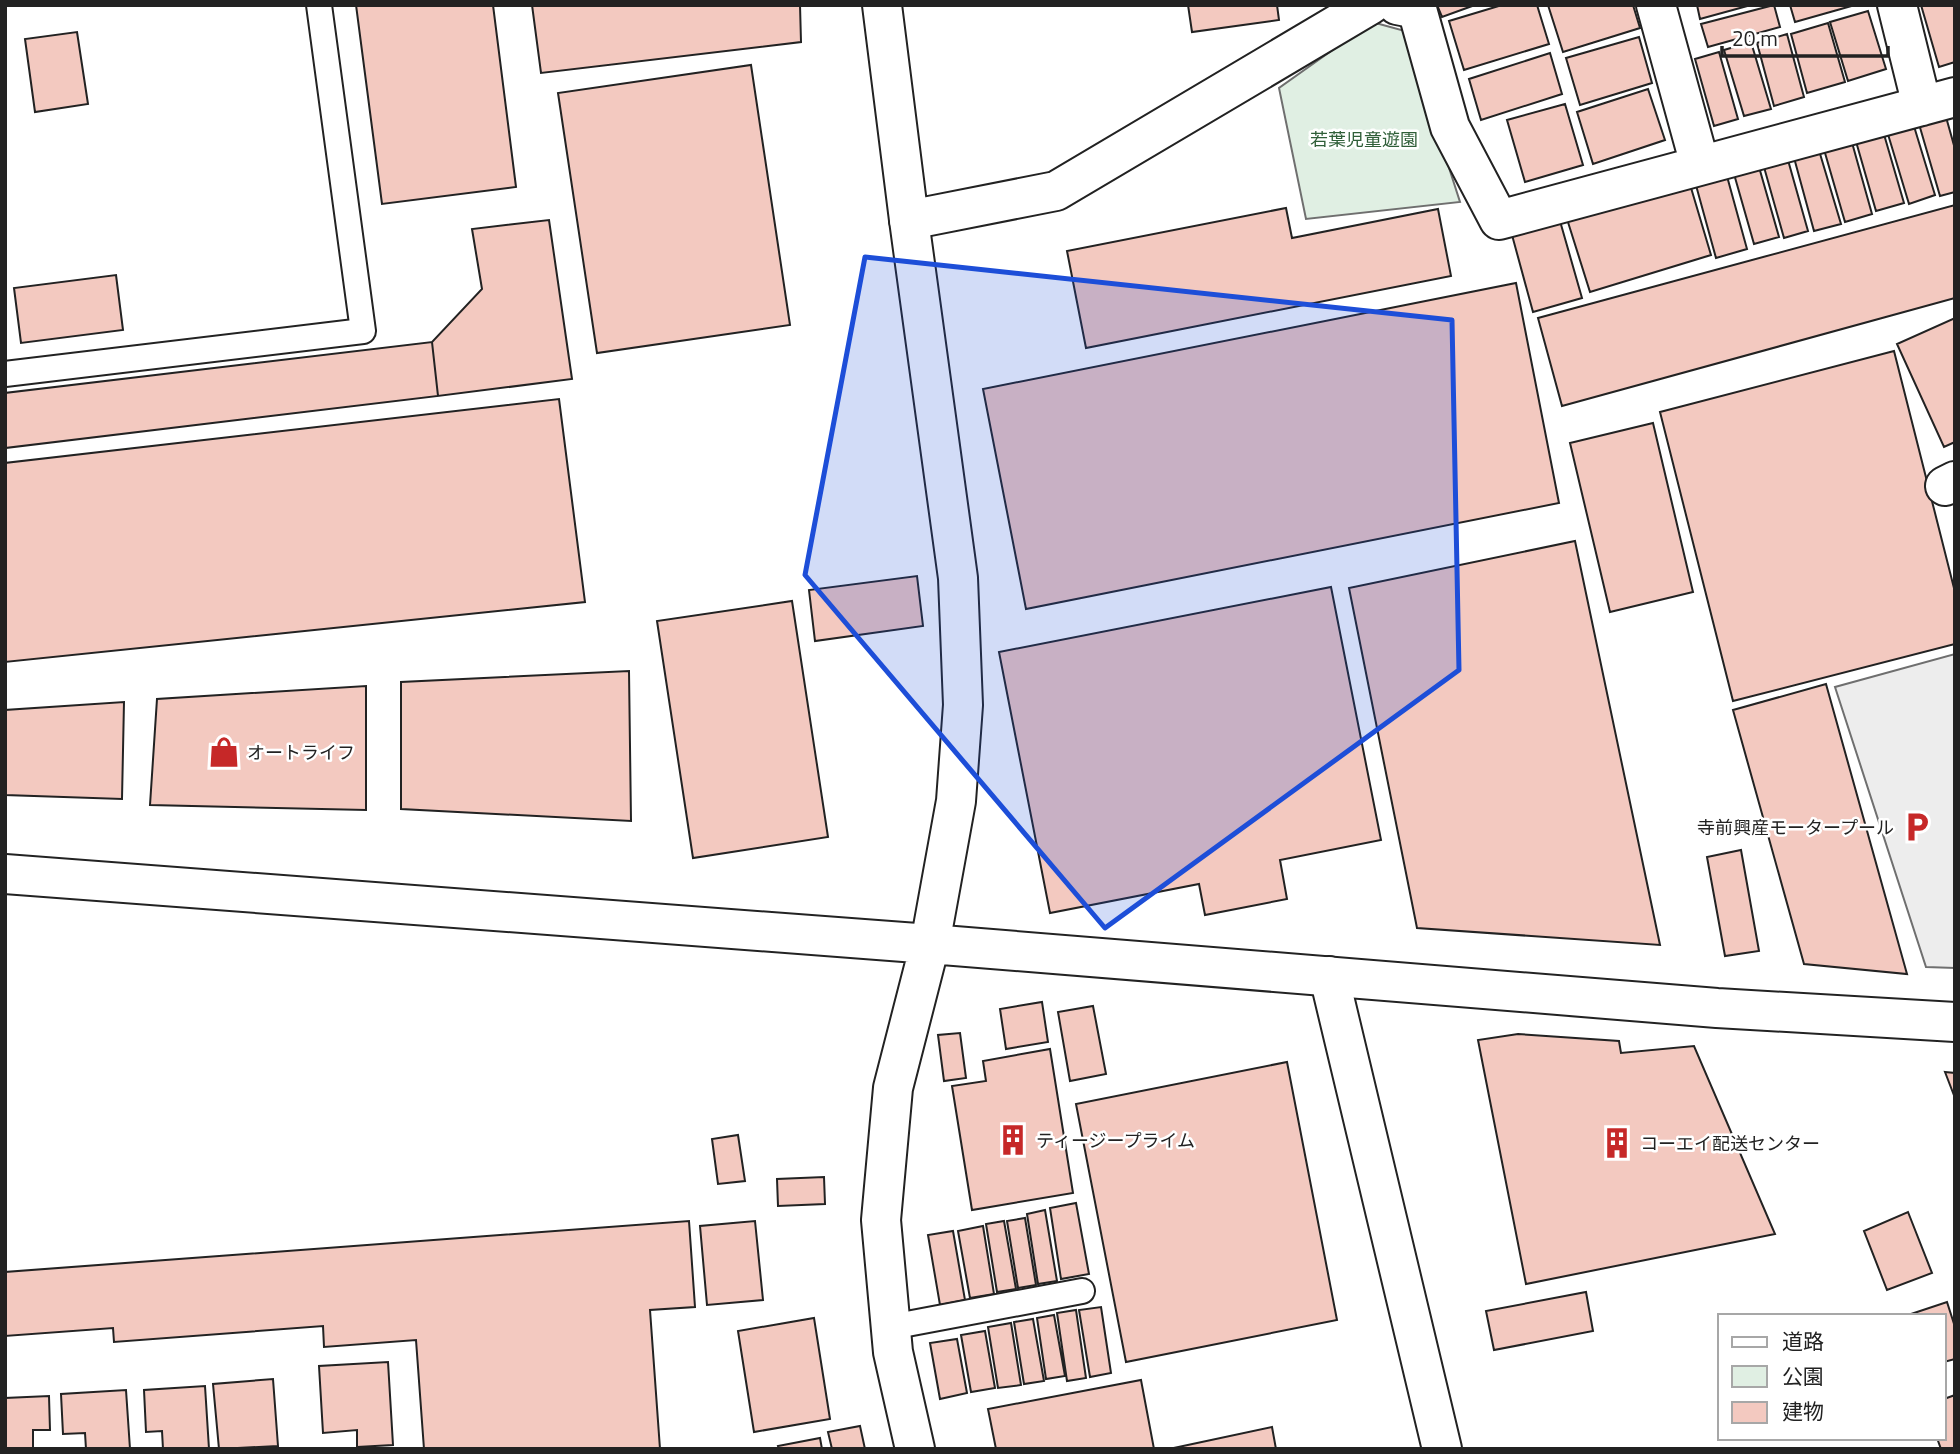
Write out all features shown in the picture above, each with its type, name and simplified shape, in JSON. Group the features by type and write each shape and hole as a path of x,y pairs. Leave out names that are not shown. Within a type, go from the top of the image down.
{"street":[{"path":"882,5 958,578 963,705 956,801 930,944 893,1088 881,1220 893,1352 915,1449"},
{"path":"909,220 1056,191 1370,5"},
{"path":"1397,5 1417,9 1450,127 1499,220 1939,101 1897,5"},
{"path":"1656,5 1700,165"},
{"path":"5,874 930,944 1717,1008 1955,1022"},
{"path":"1329,976 1442,1449"}],"lane":[{"path":"5,374 363,331 319,5"},
{"path":"891,1327 1082,1291"}],"highlighted area":[{"path":"865,257 1452,320 1459,670 1105,928 805,575"}],"green space":[{"name":"若葉児童遊園","path":"1372,22 1405,31 1460,202 1306,219 1279,88"}],"shaded area":[{"name":"寺前興産モータープール","path":"1955,654 1955,968 1926,967 1835,687"}],"building":[{"path":"356,5 493,5 516,187 382,204"},
{"path":"532,5 800,5 801,42 541,73"},
{"path":"1188,5 1277,5 1279,20 1192,32"},
{"path":"1437,5 1475,5 1442,17"},
{"path":"1502,5 1537,5 1549,44 1464,70 1449,21"},
{"path":"1548,5 1633,5 1640,28 1563,52"},
{"path":"1697,5 1751,5 1700,19"},
{"path":"1774,5 1780,27 1708,47 1701,24"},
{"path":"1790,5 1855,5 1795,22"},
{"path":"1921,5 1955,5 1955,62 1939,67"},
{"path":"1868,11 1886,69 1848,81 1830,22"},
{"path":"1828,23 1845,82 1807,93 1791,34"},
{"path":"77,32 88,104 35,112 25,39"},
{"path":"1787,34 1804,97 1774,106 1757,43"},
{"path":"1639,37 1652,83 1580,105 1566,58"},
{"path":"1751,42 1771,109 1744,116 1724,50"},
{"path":"1719,52 1738,119 1714,126 1695,59"},
{"path":"1550,53 1562,94 1481,120 1469,79"},
{"path":"751,65 790,325 597,353 558,93"},
{"path":"1648,89 1665,140 1593,164 1577,112"},
{"path":"1565,104 1583,165 1525,182 1507,120"},
{"path":"1946,117 1955,149 1955,192 1940,196 1919,124"},
{"path":"1913,123 1935,195 1909,204 1887,131"},
{"path":"1883,131 1904,203 1876,211 1855,138"},
{"path":"1851,139 1872,214 1845,222 1823,146"},
{"path":"1818,147 1841,224 1814,231 1793,154"},
{"path":"1786,153 1808,231 1784,238 1762,160"},
{"path":"1757,160 1779,237 1754,244 1732,167"},
{"path":"1725,169 1747,249 1716,258 1694,178"},
{"path":"1689,181 1711,255 1590,292 1567,219"},
{"path":"1955,205 1955,298 1562,406 1538,318"},
{"path":"1286,208 1292,238 1438,209 1451,276 1086,348 1067,251"},
{"path":"549,220 572,379 438,396 432,342 482,289 472,229"},
{"path":"1560,221 1582,298 1533,312 1512,235"},
{"path":"116,275 123,330 21,343 14,288"},
{"path":"1516,283 1559,503 1026,609 983,389"},
{"path":"1955,318 1955,442 1944,447 1897,344"},
{"path":"432,342 438,396 5,448 5,393"},
{"path":"1894,351 1955,592 1955,644 1733,701 1660,412"},
{"path":"559,399 585,602 5,662 5,463"},
{"path":"1653,423 1693,592 1610,612 1570,443"},
{"path":"1575,541 1660,945 1417,928 1349,588"},
{"path":"917,576 923,626 815,641 809,590"},
{"path":"1331,587 1381,840 1280,860 1287,899 1205,915 1199,884 1050,913 999,652"},
{"path":"792,601 828,837 693,858 657,621"},
{"path":"629,671 631,821 401,809 401,682"},
{"path":"1826,684 1907,974 1804,964 1733,710"},
{"path":"366,686 366,810 150,805 157,699"},
{"path":"124,702 122,799 5,795 5,710"},
{"path":"1741,850 1759,951 1725,956 1707,857"},
{"path":"1042,1002 1048,1042 1006,1049 1000,1009"},
{"path":"1093,1006 1106,1074 1070,1081 1058,1012"},
{"path":"960,1033 966,1078 944,1081 938,1035"},
{"name":"コーエイ配送センター","path":"1518,1034 1619,1041 1621,1053 1694,1046 1775,1234 1526,1284 1478,1040"},
{"name":"ティージープライム","path":"1050,1049 1073,1193 972,1210 952,1086 986,1081 983,1061"},
{"path":"1287,1062 1337,1320 1126,1362 1076,1104"},
{"path":"1945,1072 1955,1073 1955,1098"},
{"path":"738,1135 745,1181 718,1184 712,1139"},
{"path":"824,1177 825,1204 778,1206 777,1179"},
{"path":"1076,1203 1089,1274 1061,1279 1050,1208"},
{"path":"1045,1210 1057,1281 1038,1284 1027,1214"},
{"path":"1908,1212 1932,1273 1887,1290 1864,1231"},
{"path":"1025,1218 1036,1285 1018,1288 1007,1221"},
{"path":"689,1221 695,1307 650,1310 660,1449 424,1449 416,1340 324,1347 323,1326 114,1342 113,1328 5,1336 5,1272"},
{"path":"755,1221 763,1300 707,1305 700,1226"},
{"path":"1004,1221 1016,1289 997,1292 986,1224"},
{"path":"983,1226 994,1294 970,1298 958,1231"},
{"path":"953,1231 965,1300 940,1305 928,1235"},
{"path":"1586,1292 1593,1331 1494,1350 1486,1311"},
{"path":"1947,1302 1955,1327 1955,1359 1946,1361 1946,1314 1911,1314"},
{"path":"1101,1307 1111,1373 1090,1377 1079,1310"},
{"path":"1076,1310 1086,1378 1067,1381 1057,1313"},
{"path":"1054,1315 1065,1376 1046,1379 1037,1318"},
{"path":"814,1318 830,1419 754,1432 738,1331"},
{"path":"1033,1319 1044,1381 1024,1384 1014,1322"},
{"path":"1011,1323 1021,1385 998,1388 988,1327"},
{"path":"985,1331 995,1388 971,1392 961,1335"},
{"path":"957,1339 967,1393 940,1399 930,1343"},
{"path":"388,1362 393,1445 357,1447 357,1430 323,1433 319,1366"},
{"path":"273,1379 278,1446 219,1449 213,1384"},
{"path":"1141,1380 1154,1449 996,1449 988,1409"},
{"path":"205,1386 209,1449 163,1449 162,1431 146,1432 144,1390"},
{"path":"126,1390 130,1449 86,1449 85,1433 63,1434 61,1394"},
{"path":"1955,1395 1955,1449 1941,1449 1938,1440 1946,1440 1946,1398"},
{"path":"49,1396 50,1430 33,1430 33,1449 5,1449 5,1398"},
{"path":"860,1426 865,1449 832,1449 828,1432"},
{"path":"1272,1427 1276,1449 1169,1449"},
{"path":"820,1438 822,1449 779,1449 778,1446"}],"place":[{"name":"オートライフ","path":"224,752"},
{"name":"寺前興産モータープール","path":"1917,827"},
{"name":"ティージープライム","path":"1013,1140"},
{"name":"コーエイ配送センター","path":"1617,1143"}]}
